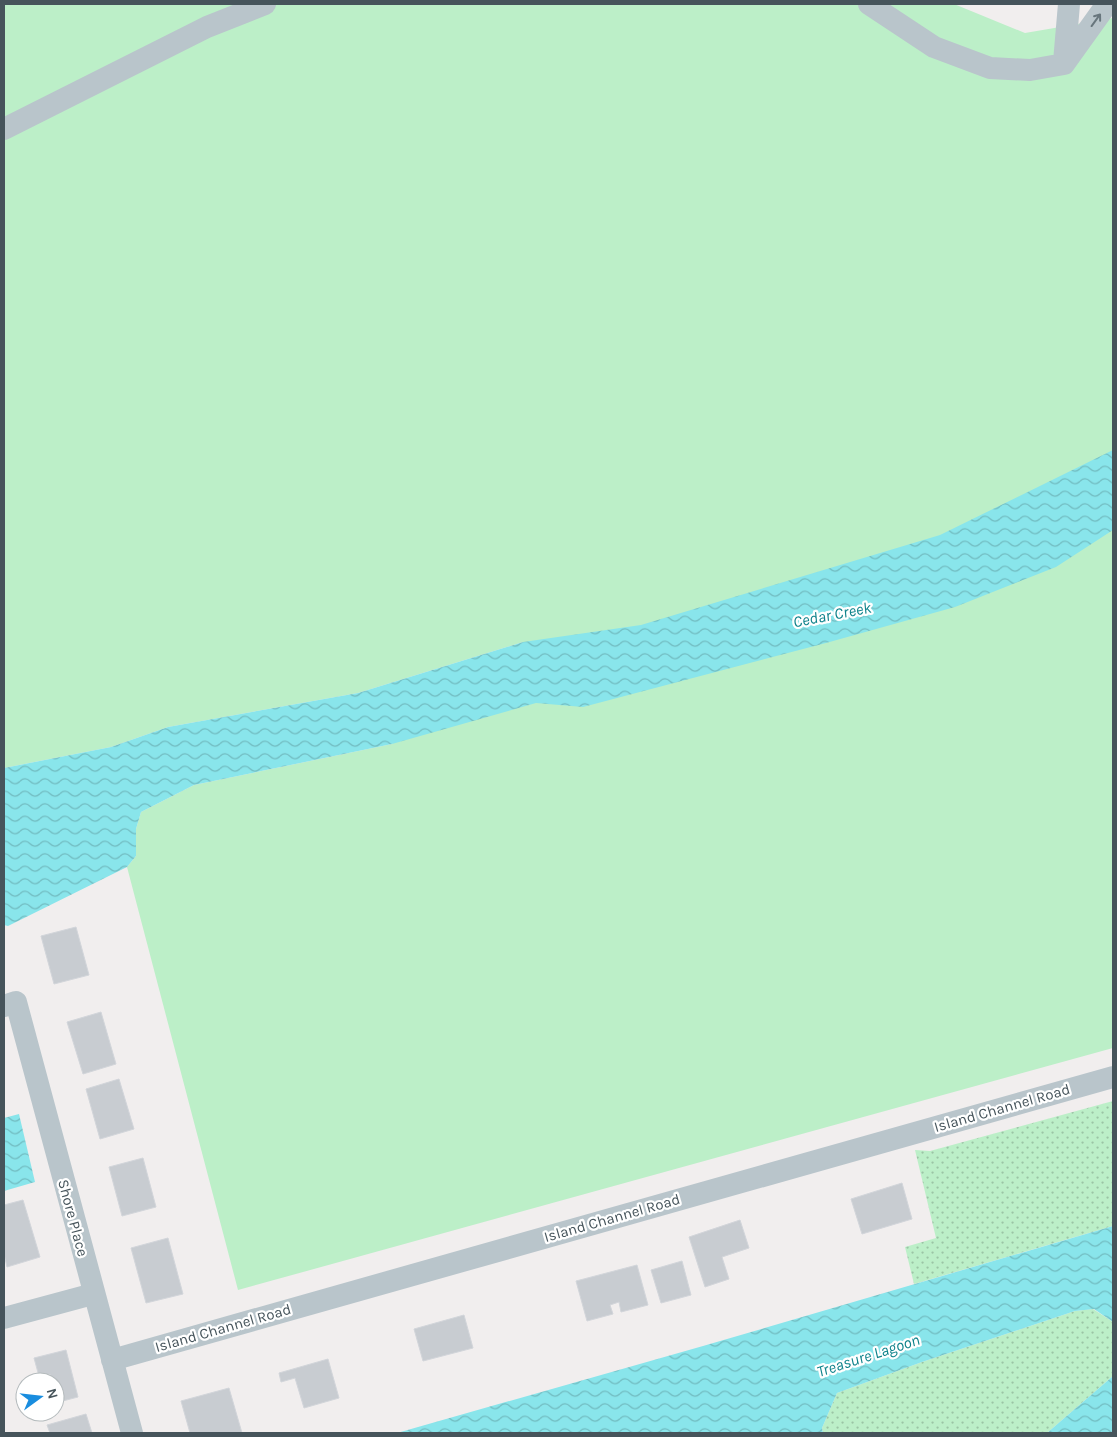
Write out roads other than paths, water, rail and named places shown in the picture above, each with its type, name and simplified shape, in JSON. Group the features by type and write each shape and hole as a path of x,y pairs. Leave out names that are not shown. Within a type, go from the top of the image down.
{"street":[{"path":"4,129 199,31 265,4"},
{"path":"869,4 934,47 990,68 1030,70 1064,64 1108,4"},
{"path":"1064,64 1070,4"},
{"name":"Shore Place","path":"10,1004 132,1433"},
{"name":"Island Channel Road","path":"112,1360 1113,1077"},
{"path":"4,1318 93,1294"}],"water":[{"name":"Cedar Creek","path":"1113,450 1113,530 1056,567 955,607 583,707 536,703 392,744 194,785 141,812 136,829 136,856 127,867 8,926 4,925 4,768 111,747 168,727 358,693 523,642 641,625 940,535"},
{"path":"19,1114 35,1182 4,1191 4,1118"},
{"name":"Treasure Lagoon","path":"1113,1226 1113,1322 1094,1309 1075,1311 922,1362 837,1393 822,1428 823,1433 397,1433 703,1346"},
{"path":"1113,1376 1113,1433 1047,1433"}]}
